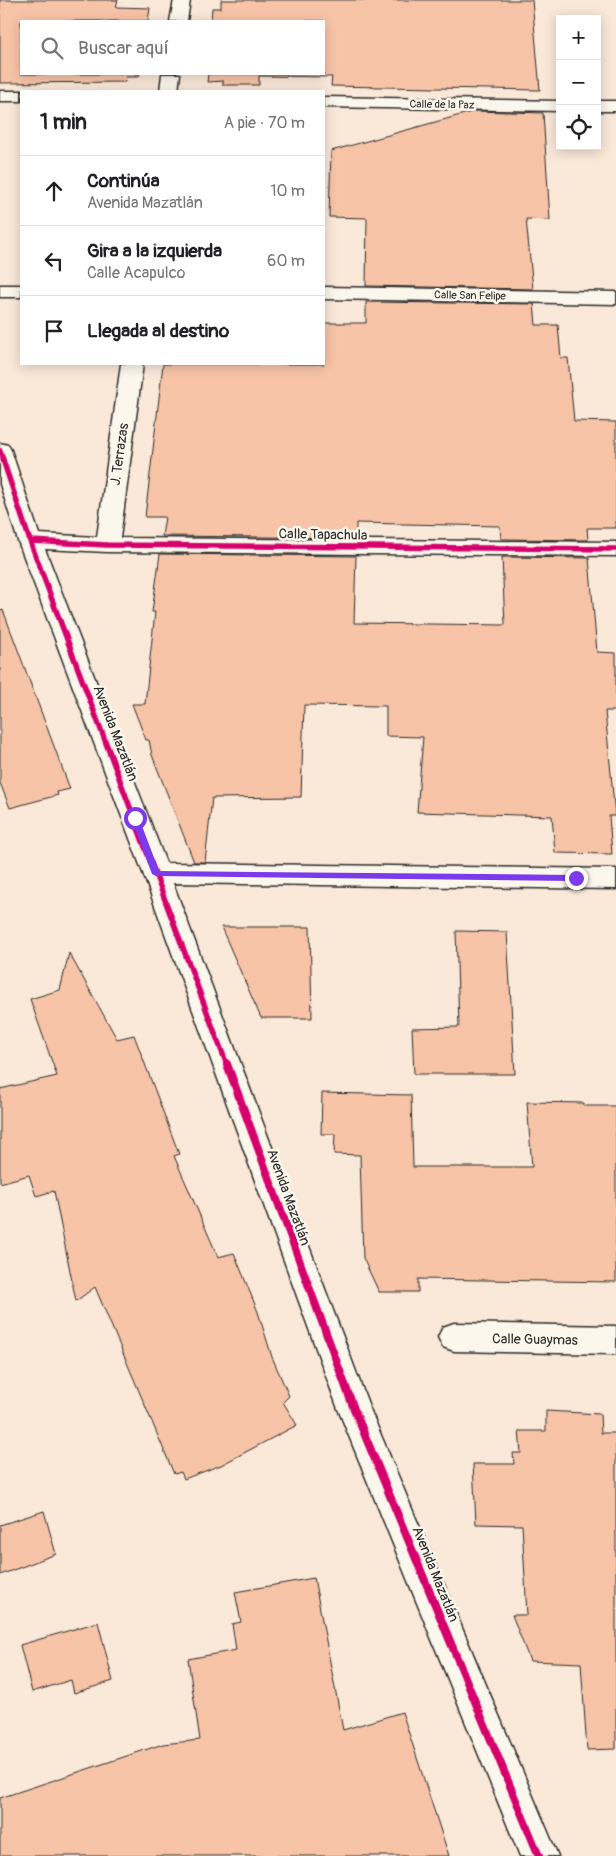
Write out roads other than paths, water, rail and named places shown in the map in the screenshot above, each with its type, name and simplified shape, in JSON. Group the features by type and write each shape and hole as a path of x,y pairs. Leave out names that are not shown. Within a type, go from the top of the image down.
{"street":[{"path":"179,20 182,0"},
{"path":"169,90 171,75"},
{"path":"0,96 20,96"},
{"name":"Calle de la Paz","path":"325,102 556,106"},
{"path":"601,106 616,106"},
{"path":"0,291 20,291"},
{"name":"Calle San Felipe","path":"325,293 616,298"},
{"name":"J. Terrazas","path":"107,544 132,365"},
{"name":"Avenida Mazatlán","path":"0,450 30,541 156,874 354,1409 539,1856"},
{"name":"Calle Tapachula","path":"30,541 107,544 616,549"},
{"path":"156,874 616,879"},
{"name":"Calle Guaymas","path":"454,1337 616,1340"}]}
